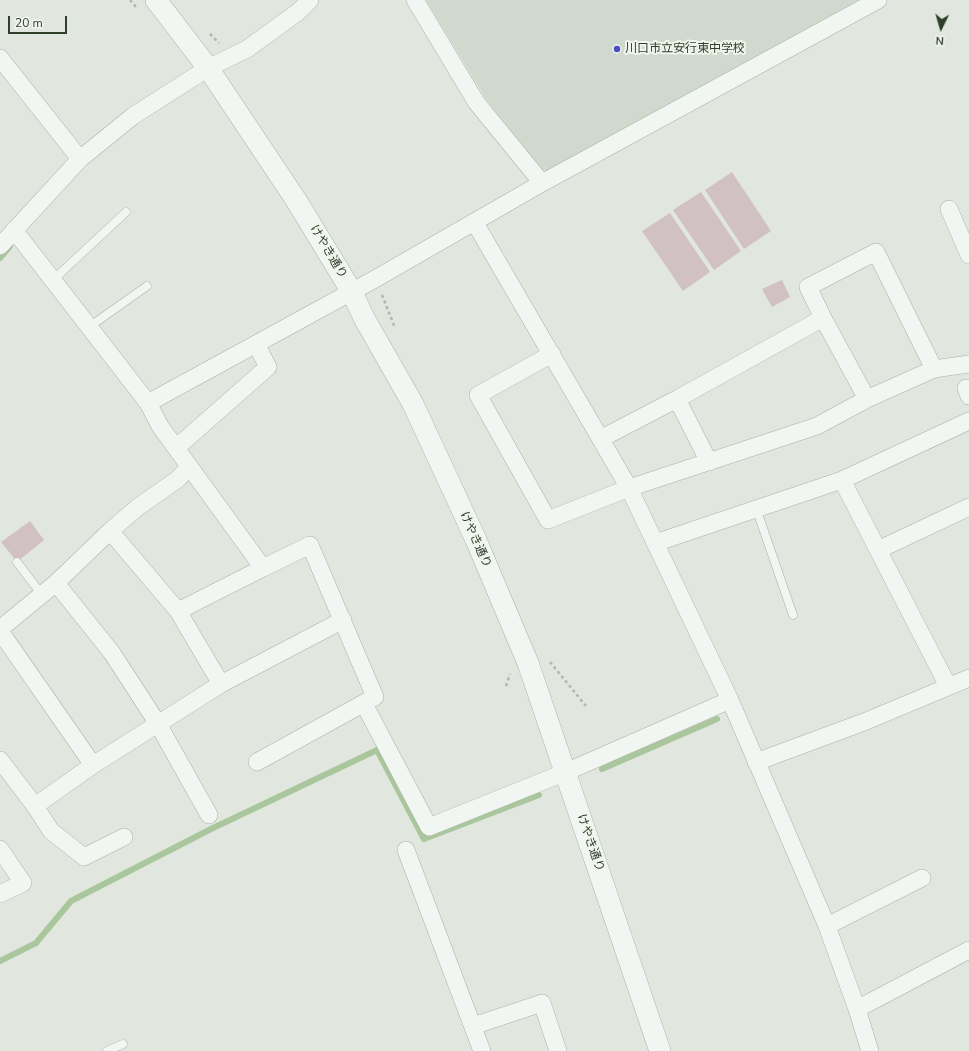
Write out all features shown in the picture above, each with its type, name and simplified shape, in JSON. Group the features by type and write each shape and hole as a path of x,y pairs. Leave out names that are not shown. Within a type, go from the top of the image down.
{"street":[{"name":"けやき通り","path":"156,0 208,68 296,200 352,292 364,318 413,404 476,540 528,663 660,1051"},
{"path":"0,246 80,159 133,116 208,68 247,49 298,12 310,0"},
{"path":"415,0 476,102 542,183"},
{"path":"148,403 352,292 475,223 542,183 878,0"},
{"path":"2,64 80,159"},
{"path":"949,209 969,254"},
{"path":"475,223 602,438 629,488 730,700 827,926 857,1009 870,1051"},
{"path":"14,230 148,403 160,426 263,568"},
{"path":"867,399 822,318 808,287 876,252 934,369"},
{"path":"602,438 677,399 822,318"},
{"path":"176,448 268,368 256,344"},
{"path":"552,354 478,395 548,520 629,488 817,426 867,399 934,369 969,364"},
{"path":"677,399 709,462"},
{"path":"655,543 842,480 969,420"},
{"path":"93,765 0,630 56,583 110,531 138,507 178,479 189,467"},
{"path":"842,480 948,686"},
{"path":"878,550 969,507"},
{"path":"110,531 178,611 221,684"},
{"path":"178,611 310,545 375,697 257,762"},
{"path":"56,583 112,653 158,724 209,815"},
{"path":"35,806 93,765 221,684 343,620"},
{"path":"756,762 864,722 969,678"},
{"path":"364,704 429,827 566,772 730,700"},
{"path":"0,760 35,806 51,831 84,857 124,837"},
{"path":"0,849 23,883 0,894"},
{"path":"406,850 482,1051"},
{"path":"827,926 922,878"},
{"path":"857,1009 969,950"},
{"path":"473,1026 542,1003 558,1051"}],"lane":[{"path":"54,280 126,212"},
{"path":"90,327 147,286"},
{"path":"756,508 792,615"},
{"path":"17,562 42,595"},
{"path":"107,1051 123,1044"}],"path":[{"path":"208,33 222,46"},
{"path":"550,663 586,706"},
{"path":"506,686 510,674 507,667"}],"shaded area":[{"name":"川口市立安行東中学校","path":"426,0 868,0 555,172 543,170 486,99"},
{"path":"732,172 771,231 744,249 705,190"},
{"path":"701,192 741,251 714,270 673,210"},
{"path":"670,213 710,272 683,291 642,231"},
{"path":"782,280 790,297 772,307 762,289"},
{"path":"30,521 44,540 17,562 1,542"}],"waterway":[{"path":"0,258 10,246"},
{"path":"602,769 717,719"},
{"path":"0,961 36,943 71,901 211,829 377,750 424,839 539,795"}],"place":[{"name":"川口市立安行東中学校","path":"617,49"}]}
